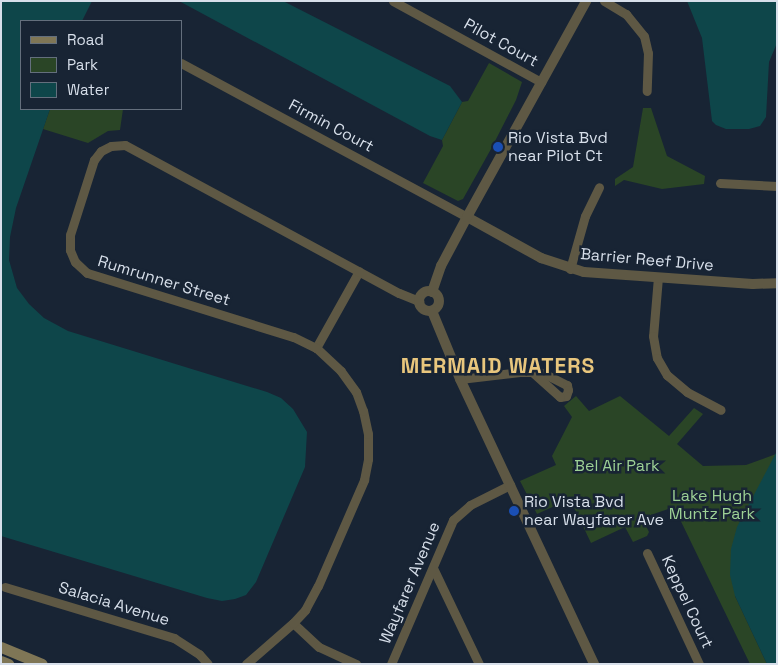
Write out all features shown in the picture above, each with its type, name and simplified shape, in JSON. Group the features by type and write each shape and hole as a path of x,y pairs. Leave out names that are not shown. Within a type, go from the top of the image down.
{"main road":[{"path":"1,647 42,664"},
{"path":"1,661 8,664"}],"street":[{"name":"Pilot Court","path":"394,1 541,82"},
{"path":"432,292 441,266 586,1"},
{"path":"604,1 626,14 644,36 648,53 647,91"},
{"name":"Firmin Court","path":"182,64 467,217"},
{"name":"Rumrunner Street","path":"246,664 305,610 318,586 364,480 368,459 368,434 363,411 356,392 341,371 316,348 293,336 87,273 75,262 70,250 70,236 94,160 101,151 111,146 125,145 359,271 419,301"},
{"path":"720,183 777,186"},
{"path":"570,268 585,216 599,187"},
{"name":"Barrier Reef Drive","path":"467,217 540,258 596,274 753,284 777,283"},
{"path":"316,348 359,271"},
{"path":"658,277 653,336 657,358 667,375 687,392 721,410"},
{"path":"432,311 439,303 438,296 432,292 424,292 419,301 423,308 432,311 460,379 594,664"},
{"path":"460,379 532,372"},
{"name":"Wayfarer Avenue","path":"391,664 448,530 459,513 470,504 510,485"},
{"name":"Keppel Court","path":"647,554 699,664"},
{"path":"432,568 479,664"},
{"name":"Salacia Avenue","path":"4,587 174,638 199,654 208,664"},
{"path":"293,623 319,647 356,664"}],"green space":[{"path":"489,63 522,82 516,100 491,149 463,199 458,201 423,183 443,146 442,140 462,102 468,101"},
{"path":"643,108 651,108 667,156 705,176 704,184 662,189 624,180 615,186 615,179 633,167"},
{"path":"50,110 123,110 120,130 108,131 88,143 43,129"},
{"name":"Bel Air Park","path":"576,396 589,411 620,396 669,436 694,408 703,414 677,444 703,466 746,465 776,454 766,474 735,596 767,664 750,664 674,507 642,518 649,532 647,536 633,542 625,527 591,543 570,499 537,514 520,481 556,465 552,456 572,417 564,406"}],"water":[{"path":"1,1 92,1 82,20 20,20 20,110 50,110 16,208 10,237 9,260 17,288 29,304 44,318 68,331 267,392 281,398 293,409 307,432 305,467 256,582 246,595 235,599 222,601 207,598 1,536"},
{"path":"179,1 283,1 450,86 462,102 442,140 430,136"},
{"path":"687,1 777,1 777,43 769,62 766,117 760,126 749,129 726,129 712,121 702,38"},
{"path":"777,451 777,664 767,664 735,596 730,575 731,549 737,527"}],"place":[{"name":"Rio Vista Bvd near Pilot Ct","path":"498,147"},
{"name":"Rio Vista Bvd near Wayfarer Ave","path":"514,511"}],"district":[{"name":"MERMAID WATERS","path":"498,366"}],"park label":[{"name":"Lake Hugh Muntz Park","path":"712,505"}]}
